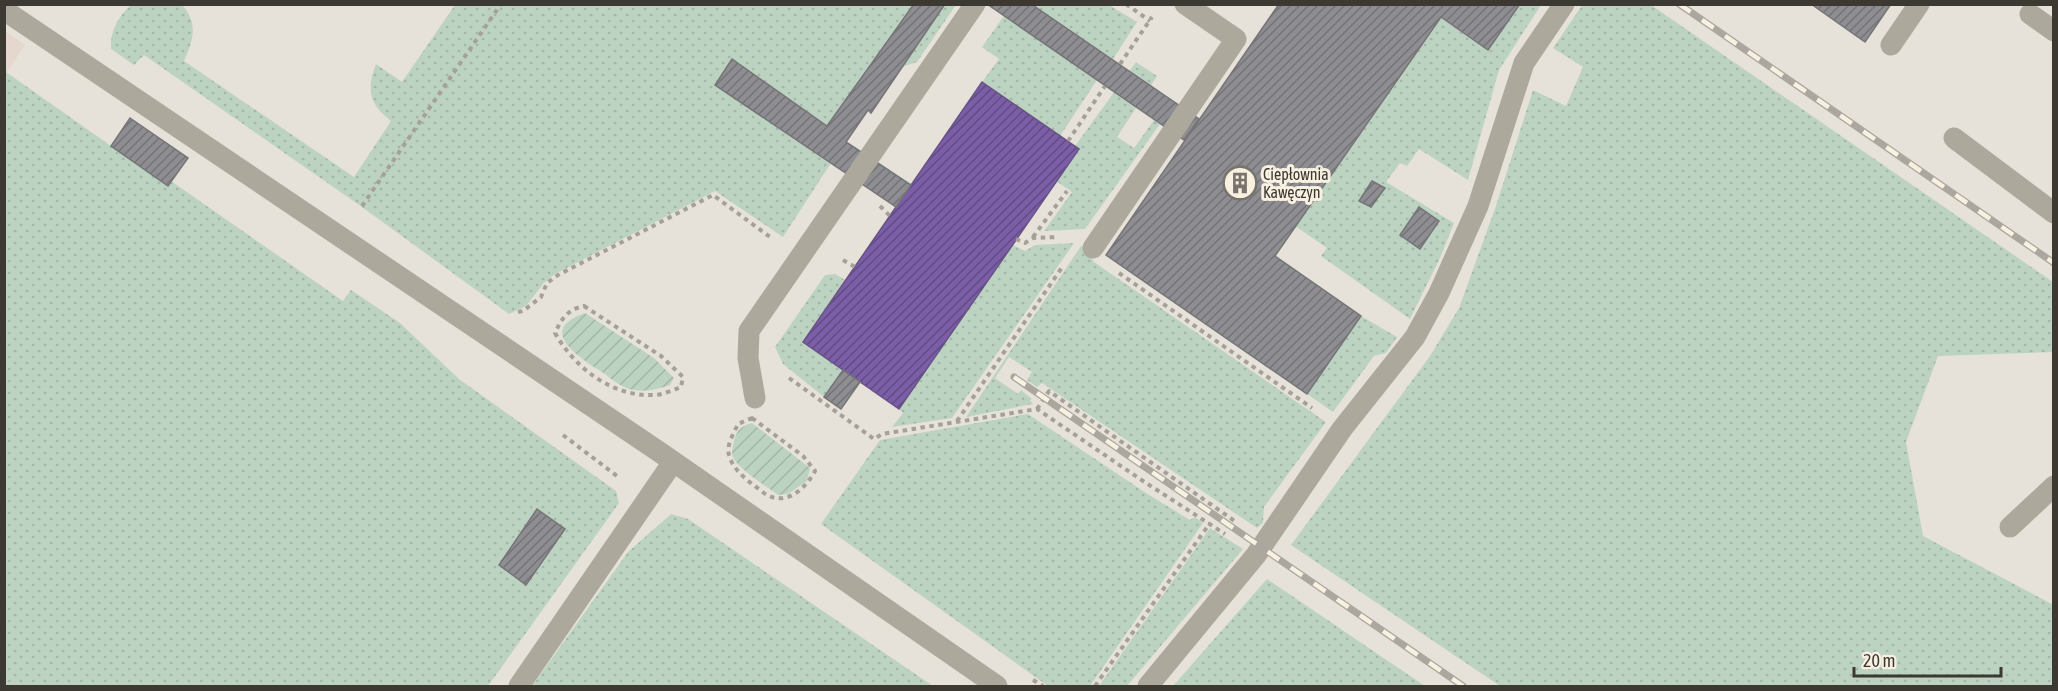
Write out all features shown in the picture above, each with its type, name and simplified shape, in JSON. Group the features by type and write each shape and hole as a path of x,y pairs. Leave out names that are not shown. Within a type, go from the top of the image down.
{"lane":[{"path":"755,398 748,358 749,331 975,4"},
{"path":"1092,242 1236,39 1185,4"},
{"path":"1148,687 1261,548 1342,429 1415,337 1439,292 1478,206 1524,63 1564,4"},
{"path":"1891,45 1919,4"},
{"path":"4,10 674,462 997,687"},
{"path":"2030,14 2054,31"},
{"path":"1954,138 2054,213"},
{"path":"519,687 674,462"},
{"path":"2010,527 2054,486"}],"path":[{"path":"362,207 501,4"},
{"path":"1126,4 1150,21"},
{"path":"1120,64 1155,13"},
{"path":"1068,141 1105,86"},
{"path":"1016,239 1025,243 1033,238 1067,191"},
{"path":"513,313 523,311 541,297 547,283 558,275 713,195 775,241"},
{"path":"1033,238 1092,242"},
{"path":"957,422 1081,240 1092,242"},
{"path":"1092,242 1098,258 1342,429"},
{"path":"841,259 855,267"},
{"path":"584,306 661,356 683,377 681,387 656,396 620,392 582,368 563,347 555,333 564,316 575,308 584,306"},
{"path":"782,372 874,439 882,434 1037,409 1210,523 1261,548"},
{"path":"1037,409 1049,390 1261,548"},
{"path":"828,407 831,402"},
{"path":"752,418 803,456 815,471 808,485 795,494 781,498 768,496 741,475 728,455 730,441 738,424 752,418"},
{"path":"1095,687 1210,523"}],"shaded area":[{"path":"5,31 25,45 5,75"}],"green space":[{"path":"1583,4 1651,5 2053,282 2053,352 1938,356 1906,442 1923,536 2053,603 2053,686 1500,686 1291,545 1430,356 1459,308 1496,206 1533,90 1566,106 1583,67 1553,48"},
{"path":"131,5 182,5 191,19 193,32 184,61 354,177 391,121 378,108 372,96 371,81 376,64 402,82 455,5 914,5 827,126 732,60 715,84 831,163 783,237 715,191 555,274 544,283 526,306 509,314 362,207 144,55 134,65 111,49 116,25"},
{"path":"945,5 956,5 917,62 902,67"},
{"path":"1031,5 1109,5 1137,22 1113,59"},
{"path":"1520,5 1541,5 1499,70 1468,180 1419,149 1407,166 1400,163 1386,182 1454,223 1440,258 1410,319 1321,256 1327,248 1295,226 1441,17 1488,50"},
{"path":"1004,16 1097,80 1060,136 982,82 999,59 982,47"},
{"path":"1136,62 1157,76 1117,137 1134,148 1154,120 1160,124 1085,229 1044,231 1072,192 1056,181 1075,146"},
{"path":"6,72 111,146 171,181 343,301 351,290 400,323 459,379 616,491 619,503 488,686 5,686 4,75"},
{"path":"1074,243 952,418 892,427 903,413 899,409 1013,245 1025,251 1035,245"},
{"path":"1081,246 1087,250 1094,262 1326,422 1264,507 1263,523 1257,528 1042,383 1037,387 1027,380 1032,372 1009,357 995,378 1018,394 1021,390 1032,399 1030,400 1033,404 966,417"},
{"path":"835,274 845,280 803,342 843,370 824,397 783,364 775,347 825,275"},
{"path":"585,313 654,358 674,378 670,385 647,391 630,389 617,383 579,356 565,341 562,334 564,326 571,319"},
{"path":"1361,316 1397,337 1386,353 1374,356 1333,412 1307,394"},
{"path":"1028,414 1146,493 1190,520 1195,517 1203,523 1090,686 1048,686 821,524 880,440"},
{"path":"752,423 810,468 807,481 788,494 778,495 740,467 733,457 732,450 736,435 743,426"},
{"path":"671,514 688,519 933,686 532,686 628,552"},
{"path":"1210,528 1243,549 1127,686 1099,686"},
{"path":"1267,579 1425,686 1173,686"}],"building: Biura":[{"path":"982,82 1079,149 899,409 803,342"}],"building: Przemysł":[{"path":"914,4 945,4 871,113 868,110 846,142 911,185 896,207 715,85 732,59 827,126"},
{"path":"987,4 1031,4 1199,119 1184,140"},
{"name":"Ciepłownia Kawęczyn","path":"1279,4 1520,4 1488,50 1441,17 1275,256 1361,316 1307,394 1106,255"},
{"path":"1815,4 1891,4 1865,42 1814,6"},
{"path":"130,118 188,158 168,186 111,146"},
{"path":"1372,181 1385,188 1371,207 1359,201"},
{"path":"1419,207 1439,221 1420,249 1400,235"},
{"path":"843,370 860,382 841,409 824,397"},
{"path":"537,509 565,529 526,585 499,565"}],"railway":[{"path":"1679,4 2054,263"},
{"path":"1014,377 1463,686"}],"place":[{"name":"Ciepłownia Kawęczyn","path":"1240,183"}]}
